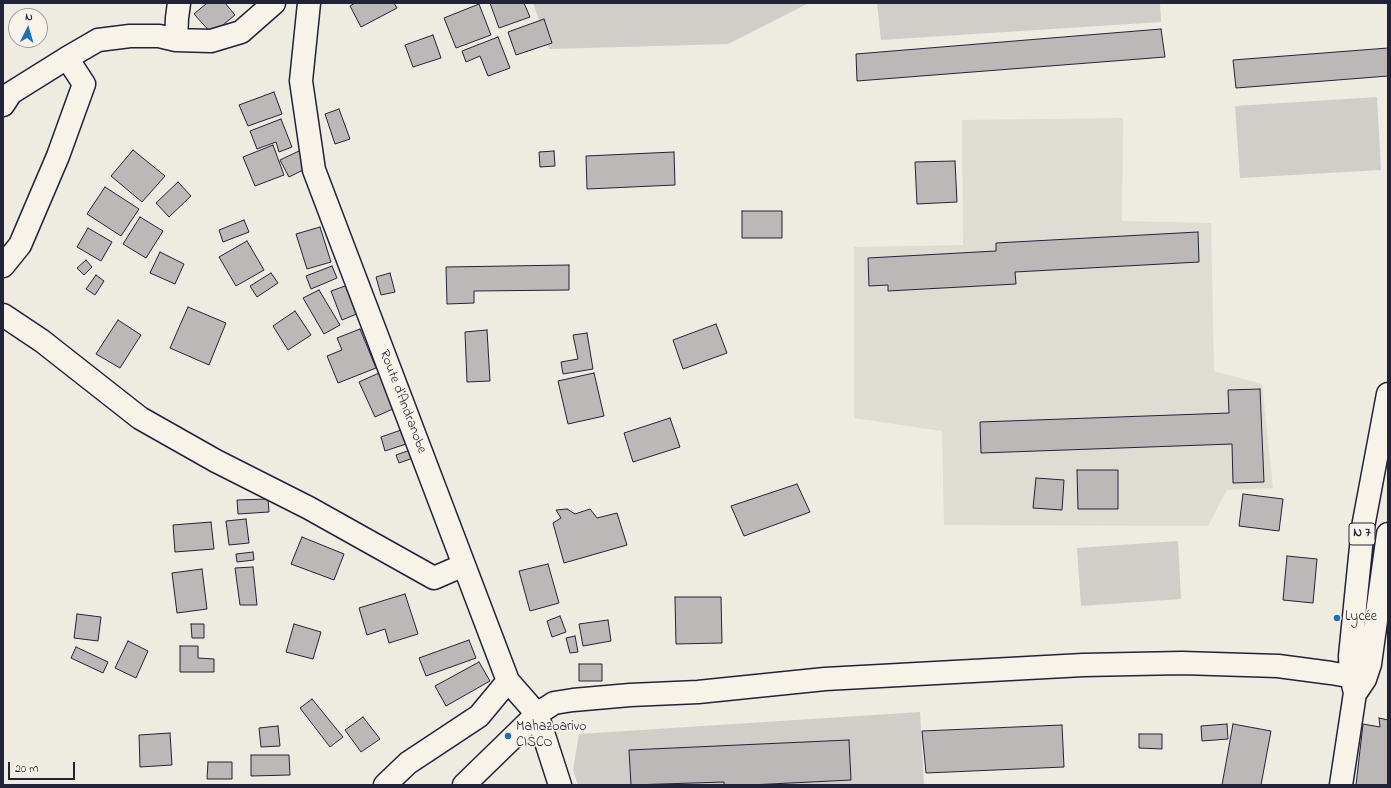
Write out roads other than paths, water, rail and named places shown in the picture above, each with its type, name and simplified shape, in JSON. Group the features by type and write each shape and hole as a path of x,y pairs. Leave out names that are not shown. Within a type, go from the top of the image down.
{"street":[{"path":"176,40 179,3"},
{"path":"3,105 10,93 98,40 130,36 159,36 176,40 211,42 241,32 274,3"},
{"name":"Route d'Andranobe","path":"309,3 301,81 314,170 508,681 537,714 560,785"},
{"path":"3,266 20,245 58,156 84,84 67,58"},
{"path":"3,315 42,341 140,418 216,461 309,508 434,578 464,565"},
{"name":"N 7","path":"1341,785 1357,683 1350,656 1363,527 1388,394"},
{"name":"N 7","path":"1357,683 1370,664 1388,534"},
{"path":"464,785 537,714 554,703 573,700 630,695 698,692 825,679 1083,665 1182,663 1278,666 1357,683"},
{"path":"385,785 408,763 479,716 508,681"}],"place":[{"name":"Lycée","path":"1337,618"},
{"name":"Mahazoarivo CISCO","path":"508,736"}]}
